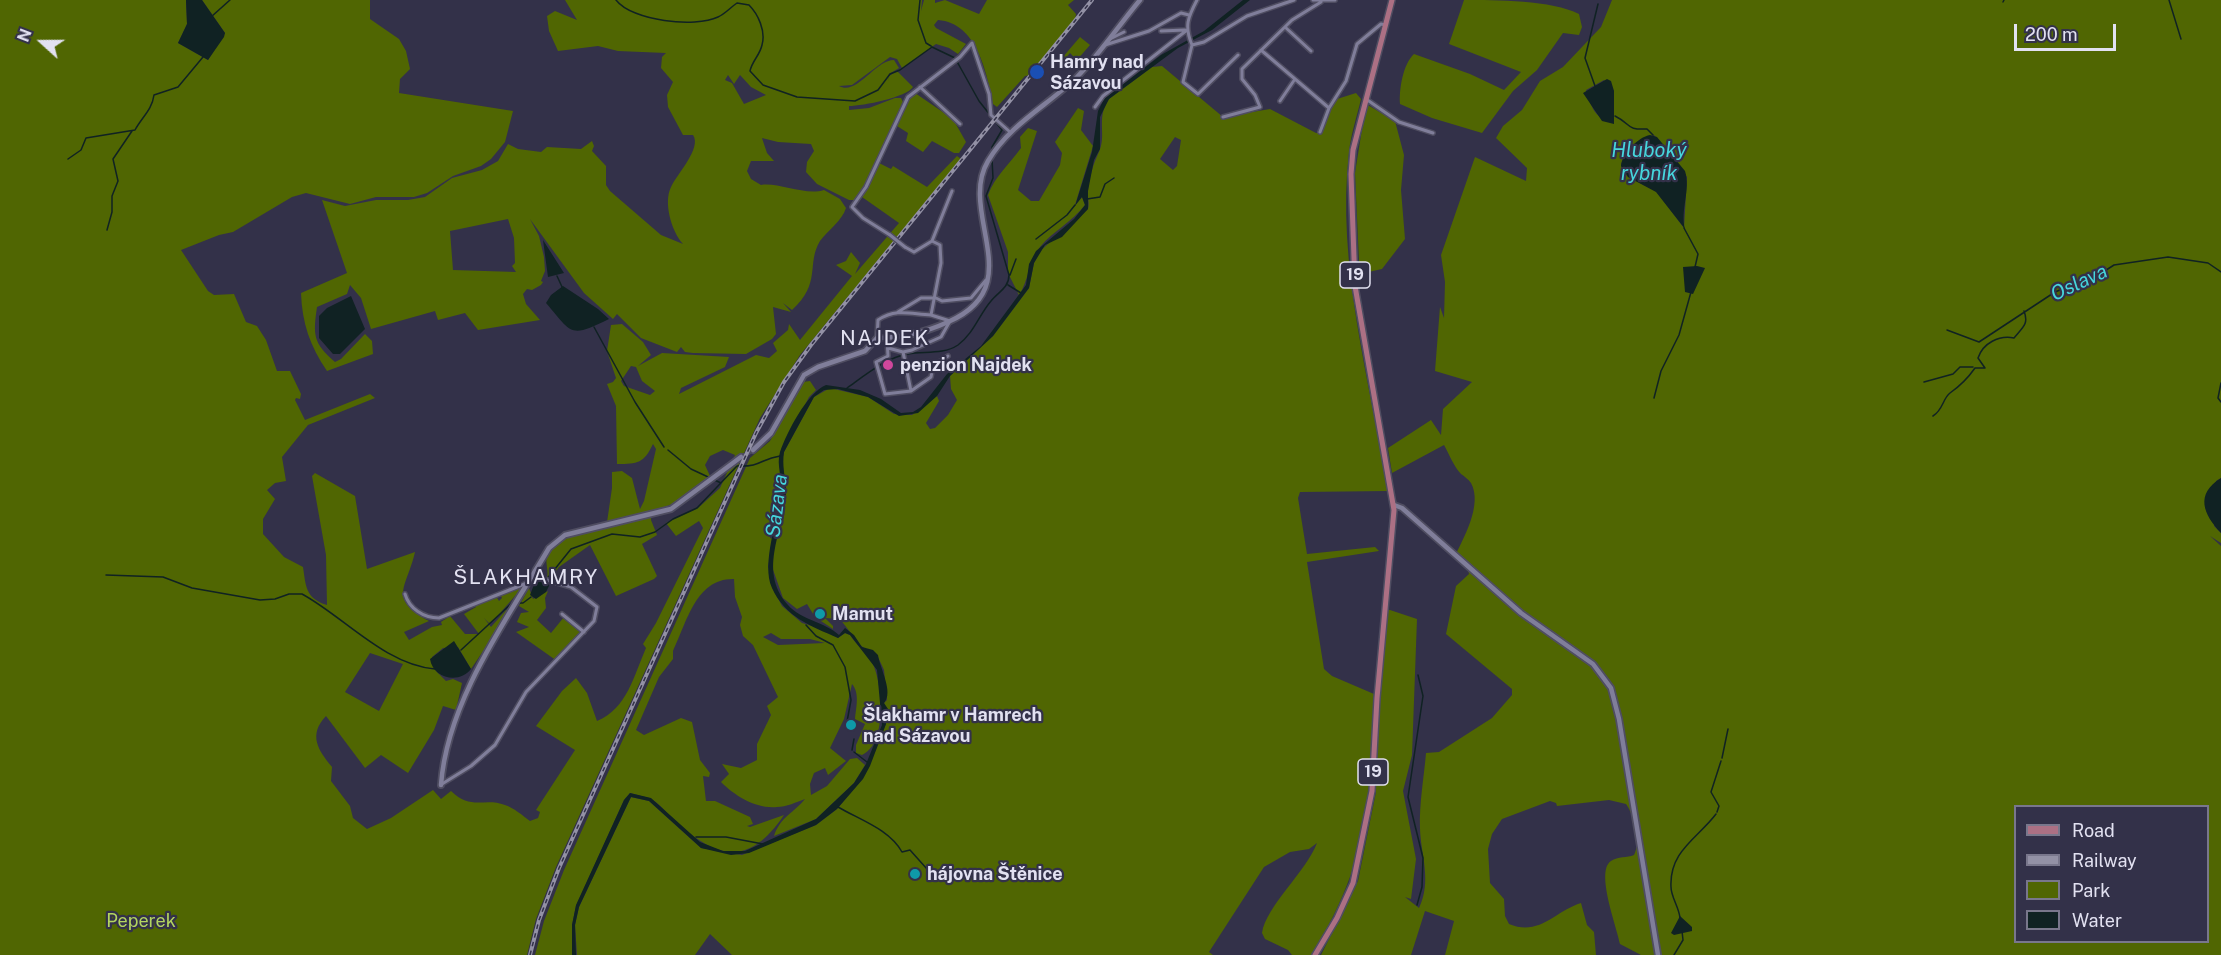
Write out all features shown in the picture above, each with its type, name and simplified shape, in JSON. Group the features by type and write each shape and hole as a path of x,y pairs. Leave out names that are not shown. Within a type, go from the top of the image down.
{"main road":[{"name":"19","path":"1315,955 1337,918 1353,883 1372,791 1376,709 1394,505 1355,286 1351,174 1353,150 1392,0"}],"street":[{"path":"753,450 771,433 804,375 818,367 865,351 878,338 914,335 950,321 969,310 987,279 989,255 979,197 980,179 988,159 1010,132 1076,78 1140,0"},
{"path":"1197,0 1189,15 1187,30 1192,44 1183,82 1198,94 1238,54"},
{"path":"1192,44 1204,42 1247,16 1294,0"},
{"path":"1313,0 1322,2"},
{"path":"1223,117 1260,107 1256,95 1241,75 1247,64 1304,11 1322,2 1335,0"},
{"path":"1106,42 1149,32 1181,13 1189,15"},
{"path":"1320,132 1329,108 1346,81 1357,44 1382,24 1386,25"},
{"path":"1285,27 1311,51"},
{"path":"1161,31 1187,30"},
{"path":"1095,107 1103,96 1187,30"},
{"path":"1106,42 1124,32"},
{"path":"952,191 932,241 914,252 863,218 852,207 866,187 908,97 960,57 972,43 989,93 991,115 1010,132"},
{"path":"1261,50 1329,108"},
{"path":"1280,101 1294,79"},
{"path":"920,87 960,124"},
{"path":"1366,99 1399,122 1433,133"},
{"path":"931,315 936,298 942,250 938,242 932,241"},
{"path":"878,338 878,320 898,312 921,298 936,298 942,301 971,298 987,279"},
{"path":"898,312 931,315 950,321"},
{"path":"888,348 903,352 940,337 950,321"},
{"path":"887,338 888,356 876,362 885,394 911,391 931,377 933,366 948,356"},
{"path":"903,352 911,391"},
{"path":"441,785 444,758 468,686 549,548 565,535 672,509 741,457"},
{"path":"1394,505 1402,508 1529,619 1585,657 1611,688 1619,719 1658,955"},
{"path":"441,785 471,766 495,745 526,692 594,621 597,607 571,587 533,576"},
{"path":"405,594 408,604 414,609 439,618 529,583"},
{"path":"562,614 584,632"}],"green space":[{"name":"Peperek","path":"0,0 186,0 187,24 178,43 208,60 225,33 202,0 370,0 370,19 399,39 406,51 410,69 400,79 399,93 513,111 505,142 491,159 481,166 453,176 427,193 414,197 376,197 350,204 306,193 292,197 233,232 181,250 208,291 214,295 234,294 246,322 257,326 266,340 277,371 290,371 301,394 300,399 295,400 305,420 370,394 375,398 308,425 282,457 286,481 275,483 267,490 275,499 263,519 263,534 284,557 303,567 308,590 314,599 327,605 326,555 312,476 315,473 355,496 367,569 415,552 403,591 404,599 408,606 429,621 404,632 409,640 432,627 442,625 441,622 450,616 465,634 479,634 464,614 476,607 475,604 496,596 499,601 502,598 500,594 522,588 494,620 489,623 484,618 491,627 506,610 510,611 471,669 458,647 443,648 432,657 436,671 446,681 453,679 462,683 456,710 443,706 434,730 408,773 381,755 365,768 326,716 321,723 317,730 317,742 332,767 331,781 350,806 353,818 367,829 391,818 433,790 441,799 451,791 458,797 472,802 505,805 530,821 538,818 540,812 536,810 575,750 536,726 562,691 576,678 587,693 597,721 616,708 623,700 633,680 646,648 643,644 656,623 703,528 699,521 676,536 666,523 698,508 720,488 735,455 723,450 710,456 705,465 710,476 680,501 652,512 651,520 657,535 642,544 657,576 654,579 616,596 590,545 559,567 550,580 547,579 547,556 556,543 581,532 606,529 612,472 622,471 632,478 640,509 644,501 656,449 653,444 647,455 640,461 617,464 616,406 607,384 616,378 607,351 611,325 622,324 643,342 651,355 638,366 662,353 729,357 725,367 681,388 679,394 756,355 769,358 777,351 773,343 788,330 789,324 800,340 852,276 836,265 846,261 851,252 860,263 855,274 899,223 862,197 879,163 891,169 893,166 927,187 957,156 961,159 800,355 760,418 556,867 536,919 527,955 0,955","holes":["631,366 636,367 642,381 655,391 650,395 624,386 621,381","370,653 403,664 379,711 345,692"]},
{"path":"565,0 922,0 921,11 924,0 935,0 935,3 945,0 979,14 987,0 1074,0 1068,5 1076,14 1075,20 1030,75 1025,76 997,107 993,104 983,65 971,40 951,23 938,20 934,25 936,28 966,44 958,54 936,44 902,68 897,59 890,57 852,85 839,86 846,88 853,86 880,65 894,60 899,68 889,74 888,81 889,76 897,71 913,87 902,94 874,103 849,106 849,110 869,108 895,98 901,98 903,102 865,185 854,200 849,200 817,184 806,172 807,162 814,151 811,144 778,142 762,138 767,153 774,161 751,161 747,171 751,179 761,185 809,191 824,190 840,199 846,208 816,249 810,282 801,300 792,310 783,303 791,312 773,307 776,334 772,339 746,354 693,353 685,352 681,347 677,352 641,338 617,314 613,319 584,293 530,219 539,236 545,271 541,285 532,290 527,289 523,294 526,304 540,320 478,330 465,313 438,320 435,311 371,329 361,298 350,285 347,294 317,307 316,338 322,349 335,362 341,359 365,334 372,341 373,354 327,371 308,334 301,293 347,273 322,200 345,206 376,200 408,200 425,197 452,178 482,170 498,161 508,144 518,149 541,152 547,147 581,149 592,141 594,146 592,151 606,166 606,185 610,191 661,235 683,244 675,232 668,201 671,187 692,154 695,140 693,135 683,135 668,107 667,95 673,82 661,68 662,57 666,53 618,51 598,46 558,51 549,31 547,16 555,11 577,20","holes":["728,75 734,84 740,75 751,87 766,95 744,104 732,83 725,80","508,219 514,238 515,263 512,266 516,272 453,270 450,231"]},
{"path":"1464,0 1539,3 1568,9 1579,14 1582,27 1579,35 1563,33 1537,70 1513,91 1482,133 1432,118 1400,104 1403,77 1407,64 1414,54 1470,74 1504,90 1521,72 1449,44"},
{"path":"1612,0 2221,0 2221,478 2216,481 2214,526 2221,533 2221,543 2210,536 2221,546 2221,955 1641,955 1620,944 1608,900 1605,876 1607,867 1614,859 1634,855 1637,844 1634,822 1626,804 1609,800 1557,806 1556,803 1550,801 1502,819 1492,834 1488,849 1490,883 1504,899 1505,916 1509,924 1520,927 1538,925 1581,903 1587,925 1594,932 1596,955 1445,955 1454,921 1425,911 1411,955 1321,955 1358,881 1376,792 1376,739 1387,609 1417,619 1412,755 1403,791 1416,859 1411,899 1405,897 1419,908 1425,888 1420,820 1426,753 1439,752 1492,718 1512,695 1512,689 1446,634 1456,586 1469,574 1468,570 1454,558 1473,511 1475,501 1471,483 1456,468 1444,445 1392,473 1388,448 1431,420 1441,435 1443,409 1472,382 1435,371 1440,307 1444,318 1445,282 1441,255 1475,157 1526,181 1527,168 1496,138 1503,126 1522,110 1540,81 1563,67 1601,27","holes":["1604,80 1614,91 1614,123 1598,115 1586,90","1654,135 1672,154 1687,177 1684,228 1656,191 1628,177 1621,166 1629,150 1638,142"]},
{"path":"1080,37 1090,45 1077,60 1070,53 1064,60 1062,58"},
{"path":"1162,66 1223,117 1270,109 1316,133 1321,132 1326,115 1337,99 1356,93 1361,99 1349,152 1346,194 1347,237 1357,322 1388,491 1300,492 1298,498 1307,554 1375,547 1379,551 1307,562 1324,669 1332,676 1374,694 1370,786 1358,853 1343,895 1311,955 1292,955 1288,950 1265,939 1262,933 1278,900 1304,866 1317,843 1309,849 1290,852 1264,867 1209,952 1213,955 732,955 710,934 695,955 577,955 575,925 579,907 631,797 649,801 701,848 742,855 816,825 837,809 862,779 886,724 884,703 887,700 884,670 878,657 860,645 840,619 825,618 833,629 815,617 807,604 797,609 783,598 771,564 786,490 782,461 784,452 814,397 830,388 868,397 894,414 912,415 937,396 939,401 926,423 930,429 935,428 948,415 957,400 951,389 950,376 993,336 1029,288 1034,263 1040,251 1088,209 1089,181 1101,147 1103,113 1109,99 1152,67","holes":["1175,137 1181,140 1177,166 1173,170 1160,159"]},
{"path":"915,93 953,119 966,142 959,153 954,153 932,141 923,152 906,141 908,133 897,126 910,98"},
{"path":"1366,104 1395,121 1404,155 1401,190 1405,239 1382,269 1364,273 1360,283 1355,173"},
{"path":"1078,108 1084,111 1081,130 1093,146 1075,205 1082,197 1085,205 1040,247 1019,295 1008,273 1008,252 988,195 998,176 1021,148 1020,137 1028,128 1037,131 1018,190 1031,201 1039,201 1060,165 1062,153 1055,142"},
{"path":"810,381 816,390 809,397 780,453 782,490 778,491 770,535 770,538 774,539 768,566 772,587 782,606 802,623 822,629 838,638 845,633 850,635 871,660 878,682 881,711 876,738 870,749 862,755 856,753 856,745 865,724 855,719 857,696 852,684 844,719 830,748 846,761 828,775 825,768 814,773 810,784 811,795 827,786 850,759 857,758 865,765 854,783 816,819 774,836 784,819 805,799 780,807 761,806 739,797 721,782 729,774 722,764 741,768 757,760 757,744 771,715 767,706 778,697 753,645 743,636 740,625 742,617 735,597 734,579 710,586 694,604 688,615 673,651 673,659 659,677 636,730 644,735 681,718 692,722 700,760 710,773 709,777 703,776 706,801 715,801 750,817 753,824 747,826 750,827 784,815 759,843 747,850 734,852 707,845 677,823 653,800 630,793 624,800 576,906 572,925 572,955 535,955 544,921 564,870 750,458 770,441 803,382","holes":["771,633 781,639 810,639 825,643 778,645 763,637"]},
{"path":"529,588 533,599 548,591 545,598 546,608 537,620 551,633 564,617 584,632 557,661 516,632 529,627 517,622 521,613 529,612 519,606"}],"water":[{"path":"186,0 202,0 225,33 208,60 178,43 187,24"},
{"path":"1243,0 1250,0 1212,30 1178,48 1109,99 1100,117 1100,149 1094,160 1088,191 1088,209 1062,237 1045,245 1034,263 1029,288 993,336 950,376 937,396 918,413 899,416 868,397 838,389 824,390 814,397 784,452 785,504 773,563 774,577 779,591 788,605 799,614 839,635 845,628 854,635 862,647 873,650 878,655 886,680 888,693 884,703 888,709 886,724 863,779 837,809 816,825 749,853 731,855 701,848 649,801 631,797 579,907 575,925 576,955 572,955 572,925 576,905 624,800 630,793 651,798 700,842 723,851 745,851 816,819 854,783 866,764 882,725 877,670 850,635 845,633 838,638 809,625 791,613 777,598 769,578 769,554 781,493 779,457 787,434 805,404 826,385 860,390 881,399 901,413 913,412 921,407 947,374 981,346 1026,285 1029,264 1036,251 1074,219 1085,205 1082,197 1075,206 1092,152 1098,111 1104,99 1161,55 1204,31"},
{"path":"1607,79 1611,81 1614,91 1614,124 1602,121 1583,93"},
{"name":"Hluboký rybník","path":"1645,136 1657,137 1685,171 1687,185 1685,229 1656,192 1628,177 1621,166 1624,156 1631,147"},
{"path":"543,240 564,273 548,277"},
{"path":"1683,267 1705,268 1693,294 1685,292"},
{"path":"563,286 609,319 578,331 567,327 546,303 551,295"},
{"path":"351,296 365,329 340,354 333,354 319,338 319,316 327,308"},
{"path":"2221,478 2221,533 2210,519 2204,504 2208,491"},
{"path":"535,582 550,584 546,592 536,599 530,595"},
{"path":"454,641 471,669 466,674 454,678 441,675 432,666 430,659"},
{"path":"1680,916 1692,927 1692,931 1674,935 1671,933"}],"waterway":[{"path":"211,17 230,0"},
{"path":"616,0 624,7 649,18 680,22 695,22 721,16 737,3 749,5 758,18 763,34 761,49 750,71 763,85 797,97 855,101 878,90 890,74 900,70 932,47 955,58 979,101 1002,130 992,151"},
{"path":"920,0 918,20 926,43 931,46"},
{"path":"2169,0 2181,39"},
{"path":"1595,86 1585,58 1598,4"},
{"path":"68,159 81,150 86,138 135,130 149,109 154,95 178,87 203,57"},
{"path":"1615,116 1632,128 1647,129 1653,135"},
{"path":"107,230 112,212 112,196 118,181 113,159 132,131"},
{"path":"847,388 892,359 908,354 946,350 958,345 968,335 991,301 1005,287 1009,275 986,196 993,178 992,159"},
{"path":"1087,199 1100,197 1105,184 1114,178"},
{"path":"1036,239 1067,215 1075,205"},
{"path":"1684,228 1698,254 1695,267"},
{"name":"Oslava","path":"1947,330 1979,342 2055,292 2100,274 2114,265 2168,257 2208,263 2221,272"},
{"path":"1010,275 1016,259"},
{"path":"557,276 563,289"},
{"path":"1008,285 1021,293"},
{"path":"1654,398 1661,371 1679,335 1691,292"},
{"path":"1933,416 1939,411 1948,395 1964,382 1975,368 1985,368 1978,358 1988,344 1997,339 2014,338 2025,322 2024,311"},
{"path":"594,327 635,402 664,447"},
{"path":"1924,382 1953,374 1960,367 1973,367"},
{"name":"Oslava","path":"2221,383 2218,398 2221,402"},
{"path":"668,450 691,469 721,483"},
{"path":"546,580 571,549 612,534 640,537 655,532 673,519 697,508 737,466 756,464 780,456"},
{"path":"106,575 163,577 192,588 260,600 275,599 289,594 302,594 399,659 417,666 435,669"},
{"path":"517,603 523,603 531,597"},
{"path":"461,650 512,603"},
{"path":"806,625 816,636 833,645 845,667 851,700 846,727"},
{"path":"1417,905 1422,887 1423,858 1408,797 1423,696 1418,675"},
{"path":"1722,758 1728,729"},
{"path":"852,750 854,739"},
{"path":"854,752 867,762"},
{"path":"1717,812 1719,806 1711,792 1721,761"},
{"path":"838,807 882,831 902,852 910,850 927,869 939,876"},
{"path":"1680,918 1671,891 1675,864 1686,846 1716,814"},
{"path":"696,837 726,837 763,844"},
{"path":"1674,955 1683,940 1682,931"}],"tunnel":[{"path":"741,457 753,450"}],"railway":[{"path":"530,955 539,920 559,868 756,433 784,382 811,345 1092,0"}],"place":[{"name":"Hamry nad Sázavou","path":"1037,72"},
{"name":"penzion Najdek","path":"888,365"},
{"name":"Mamut","path":"820,614"},
{"name":"Šlakhamr v Hamrech nad Sázavou","path":"851,725"},
{"name":"hájovna Štěnice","path":"915,874"}],"district":[{"name":"NAJDEK","path":"885,339"},
{"name":"ŠLAKHAMRY","path":"526,578"}],"water label":[{"name":"Sázava","path":"777,506"}]}
